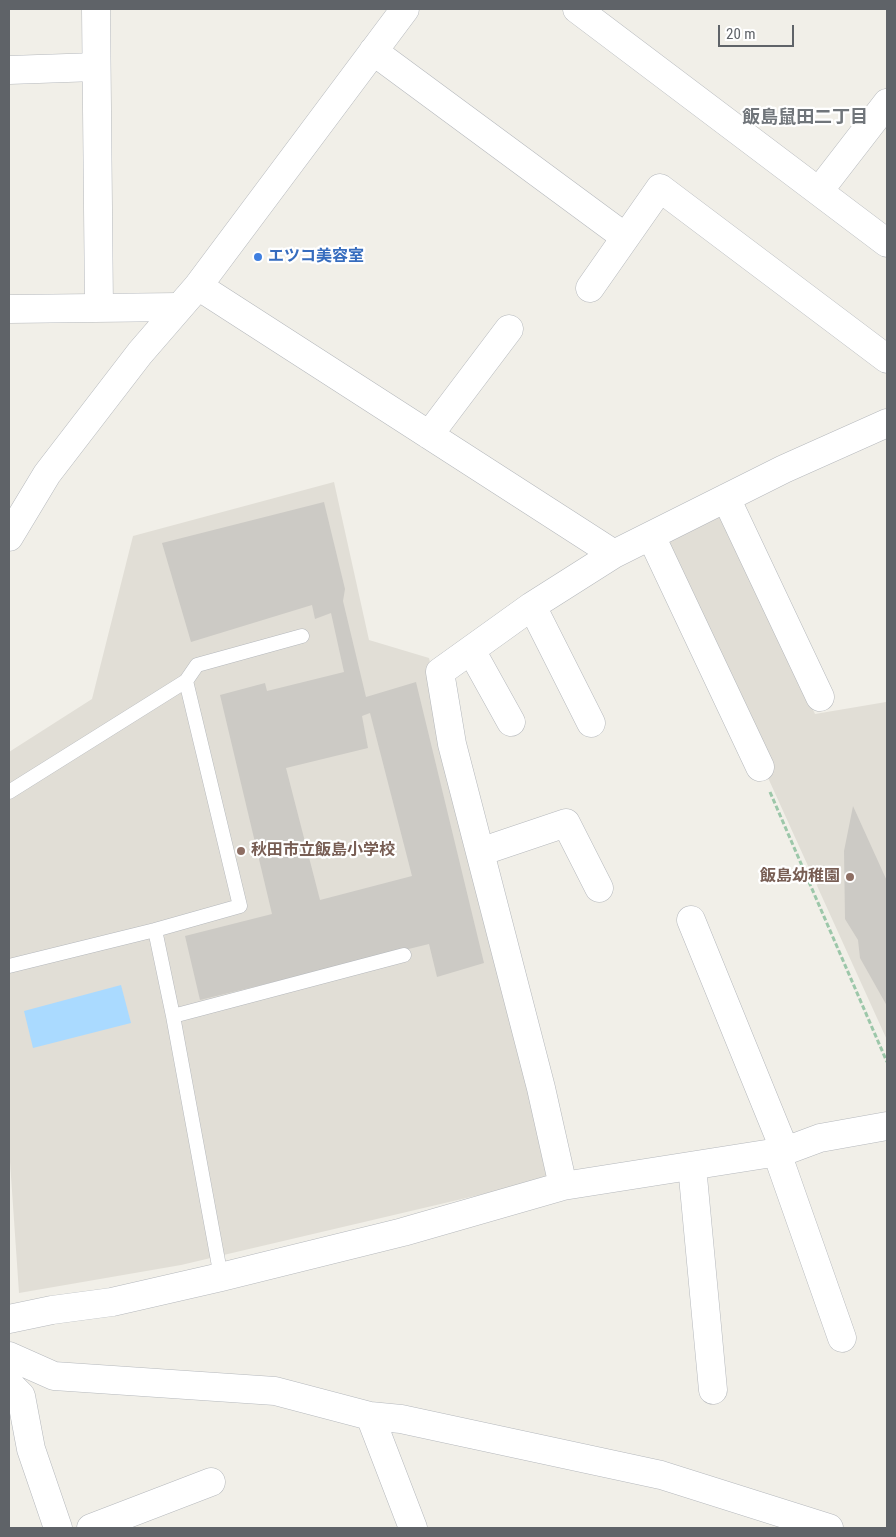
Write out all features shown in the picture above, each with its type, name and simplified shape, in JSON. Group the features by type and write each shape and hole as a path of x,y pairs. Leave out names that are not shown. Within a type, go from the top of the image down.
{"street":[{"path":"96,9 98,307"},
{"path":"9,537 47,474 140,353 198,286 405,9"},
{"path":"577,9 887,243"},
{"path":"372,51 625,237"},
{"path":"9,70 96,67"},
{"path":"819,191 887,103"},
{"path":"590,288 660,188 887,359"},
{"path":"198,286 614,554"},
{"path":"9,309 179,307"},
{"path":"429,436 509,329"},
{"path":"563,1186 541,1088 452,744 440,672 532,606 614,554 784,469 887,423"},
{"path":"726,498 820,697"},
{"path":"651,536 760,767"},
{"path":"532,606 591,724"},
{"path":"471,650 511,722"},
{"path":"480,852 566,823 599,888"},
{"path":"691,920 781,1152 842,1338"},
{"path":"9,1319 52,1310 112,1302 222,1277 403,1232 563,1186 781,1152 820,1138 887,1126"},
{"path":"692,1166 713,1390"},
{"path":"9,1356 54,1376 275,1391 370,1416 401,1419 661,1475 828,1528"},
{"path":"9,1384 21,1396 31,1449 58,1528"},
{"path":"370,1416 413,1528"},
{"path":"91,1528 211,1482"}],"lane":[{"path":"9,792 186,681 197,665 302,636"},
{"path":"9,966 155,930 240,906 186,681"},
{"path":"155,930 222,1277"},
{"path":"173,1016 404,955"}],"path":[{"path":"760,767 887,1062"}],"shaded area":[{"name":"秋田市立飯島小学校","path":"334,482 369,640 429,658 497,950 547,1179 181,1265 19,1293 9,1147 9,752 92,699 133,536"},
{"name":"飯島幼稚園","path":"722,509 815,714 886,702 887,704 887,1040 661,542"}],"water":[{"path":"121,985 131,1023 33,1048 24,1011"}],"building":[{"path":"324,502 345,589 343,601 366,697 416,682 484,963 437,977 429,944 200,1000 185,936 272,914 220,695 265,683 267,691 344,672 331,613 315,619 312,605 191,642 162,543","holes":["370,713 412,876 320,900 286,768 368,748 362,716"]},
{"name":"飯島幼稚園","path":"853,806 887,881 887,1006 860,958 858,940 845,919 844,851"}],"place":[{"name":"エツコ美容室","path":"258,257"},
{"name":"秋田市立飯島小学校","path":"241,851"},
{"name":"飯島幼稚園","path":"850,877"}],"district":[{"name":"飯島鼠田二丁目","path":"805,118"}]}
